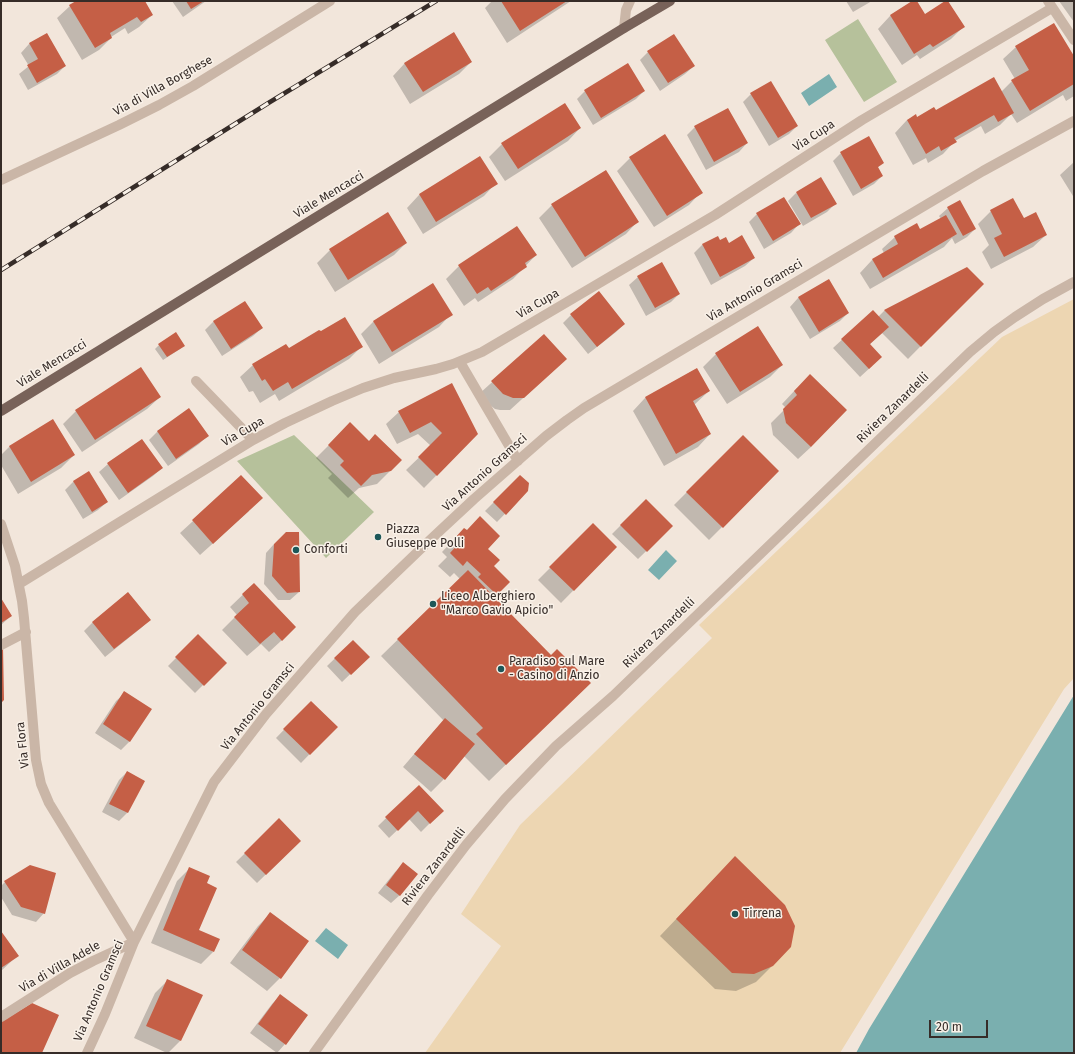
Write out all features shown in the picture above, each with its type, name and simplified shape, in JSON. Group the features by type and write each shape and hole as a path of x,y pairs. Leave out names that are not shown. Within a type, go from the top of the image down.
{"main road":[{"name":"Viale Mencacci","path":"1,411 670,1"}],"street":[{"name":"Via di Villa Borghese","path":"1,180 119,125 164,102 193,86 330,1"},
{"path":"624,28 626,10 630,1"},
{"path":"1050,4 1074,40"},
{"name":"Via Cupa","path":"19,584 254,440 313,409 349,393 380,382 460,362 489,348 715,215 862,120 1050,4"},
{"name":"Via Antonio Gramsci","path":"87,1053 105,1014 134,942 214,782 266,714 355,612 430,540 474,499 562,424 597,400 983,171 1074,121"},
{"name":"Riviera Zanardelli","path":"314,1053 466,845 505,799 556,746 619,690 970,352 1015,316 1074,282"},
{"path":"460,362 518,461"},
{"path":"196,381 254,440"},
{"name":"Via Flora","path":"1,524 19,584 26,632 36,760 41,784 49,803 134,942"},
{"path":"1,645 26,632"},
{"name":"Via di Villa Adele","path":"1,1017 70,973 134,942"}],"green space":[{"path":"858,19 897,82 864,102 825,40"},
{"path":"294,435 374,512 326,558 237,461"}],"sand":[{"path":"1074,299 1074,678 1064,689 840,1053 425,1053 501,946 461,914 520,825 712,638 699,625 1002,337"}],"water":[{"path":"829,74 837,87 809,106 801,93"},
{"path":"666,550 677,561 659,580 648,570"},
{"path":"1074,695 1074,1053 856,1053 869,1029"},
{"path":"326,928 348,945 338,959 315,941"}],"building":[{"path":"76,1 145,1 153,15 141,22 137,17 110,33 112,38 95,48 69,5"},
{"path":"186,1 204,1 191,9"},
{"path":"501,1 567,1 520,31"},
{"path":"912,1 917,1 925,14 945,1 948,1 965,27 933,47 930,44 914,54 890,15"},
{"path":"1054,23 1074,56 1074,84 1030,111 1011,80 1029,70 1015,46"},
{"path":"454,32 472,62 423,92 404,63"},
{"path":"47,33 66,66 37,83 27,65 38,59 29,43"},
{"path":"674,34 695,66 668,83 647,51"},
{"path":"628,63 645,91 601,118 584,90"},
{"path":"994,77 1014,113 998,122 994,115 954,138 957,142 941,151 939,146 926,154 907,120 916,114 917,117 934,107 936,110"},
{"path":"771,81 798,126 778,138 750,93"},
{"path":"565,103 581,128 518,169 501,143"},
{"path":"728,108 748,143 714,162 694,126"},
{"path":"665,134 703,193 667,216 629,157"},
{"path":"869,136 884,163 878,167 883,176 861,189 840,152"},
{"path":"480,156 498,184 436,222 419,194"},
{"path":"606,170 639,222 585,257 551,204"},
{"path":"821,177 837,204 811,218 796,192"},
{"path":"784,197 801,224 773,241 756,213"},
{"path":"1013,198 1024,218 1036,212 1047,235 1004,257 994,238 1002,234 990,210"},
{"path":"960,200 976,229 963,236 947,207"},
{"path":"388,212 407,243 348,280 329,249"},
{"path":"946,215 957,234 883,278 872,259 898,244 894,236 917,223 920,229"},
{"path":"517,226 537,255 525,263 527,267 491,291 488,287 477,294 458,265"},
{"path":"742,235 755,258 720,277 702,244 718,236 720,240 726,237 729,243"},
{"path":"662,262 680,294 655,308 637,276"},
{"path":"967,267 984,284 921,347 884,310"},
{"path":"829,279 849,313 819,332 798,297"},
{"path":"433,283 453,315 392,352 373,321"},
{"path":"599,291 625,324 597,347 570,314"},
{"path":"245,301 263,328 231,349 213,321"},
{"path":"873,310 889,327 870,344 882,357 869,369 841,339"},
{"path":"345,317 363,347 292,389 288,382 273,391 265,379 262,381 252,364 286,344 289,348 319,330 321,331"},
{"path":"758,326 783,365 740,392 715,353"},
{"path":"176,332 185,346 167,357 158,344"},
{"path":"544,334 567,359 524,398 513,398 503,394 491,381"},
{"path":"141,367 161,397 95,440 75,410"},
{"path":"697,368 710,391 693,401 711,434 676,454 645,397"},
{"path":"810,374 847,410 811,447 786,423 783,409 797,395 794,391"},
{"path":"452,383 478,434 437,476 418,457 442,433 431,422 410,433 398,411"},
{"path":"189,408 209,436 176,459 157,431"},
{"path":"53,419 75,455 31,482 9,446"},
{"path":"350,422 369,441 375,434 402,460 391,471 372,475 361,486 340,465 344,461 328,445"},
{"path":"743,435 779,471 723,528 686,492"},
{"path":"142,439 163,468 128,493 107,463"},
{"path":"89,471 108,502 92,512 73,481"},
{"path":"241,475 263,498 213,544 192,520"},
{"path":"520,475 529,483 528,491 506,515 493,502"},
{"path":"646,499 673,526 647,552 620,525"},
{"path":"480,516 500,536 488,549 500,560 494,566 510,582 497,595 478,577 481,574 467,561 463,566 450,553 459,543 454,539 464,528 467,530"},
{"path":"593,523 617,547 574,591 549,567"},
{"path":"286,532 299,532 300,592 287,593 272,576 274,544"},
{"name":"Paradiso sul Mare - Casino di Anzio","path":"468,570 551,655 557,649 591,683 506,765 476,734 483,728 397,639"},
{"path":"254,583 296,627 282,641 274,632 260,644 234,617 249,603 242,594"},
{"path":"128,592 151,620 114,649 92,622"},
{"path":"1,598 12,616 1,623"},
{"path":"198,634 227,663 204,686 175,657"},
{"path":"353,640 370,657 351,675 334,658"},
{"path":"3,647 4,700 1,703 1,649"},
{"path":"124,691 152,709 130,742 103,724"},
{"path":"311,701 338,727 310,755 283,729"},
{"path":"445,718 475,744 445,780 414,754"},
{"path":"127,771 145,781 128,813 109,804"},
{"path":"419,785 444,811 430,824 418,811 398,831 385,817"},
{"path":"279,818 301,841 266,875 244,853"},
{"path":"735,856 785,905 795,926 791,947 773,966 754,974 732,973 676,919"},
{"path":"403,862 418,874 400,896 386,885"},
{"path":"30,865 56,873 45,914 21,907 4,881"},
{"path":"189,867 210,876 207,883 217,888 199,930 220,939 214,952 163,930"},
{"path":"270,912 309,941 281,979 242,950"},
{"path":"1,931 19,956 1,968"},
{"path":"167,979 203,995 181,1041 146,1026"},
{"path":"280,994 308,1015 286,1045 258,1024"},
{"path":"32,1003 59,1015 42,1053 1,1053 1,1022"}],"railway":[{"path":"1,270 270,102 436,1"}],"place":[{"name":"Piazza Giuseppe Polli","path":"378,537"},
{"name":"Conforti","path":"296,550"},
{"name":"Liceo Alberghiero \"Marco Gavio Apicio\"","path":"433,604"},
{"name":"Paradiso sul Mare - Casino di Anzio","path":"501,669"},
{"name":"Tirrena","path":"735,914"}]}
